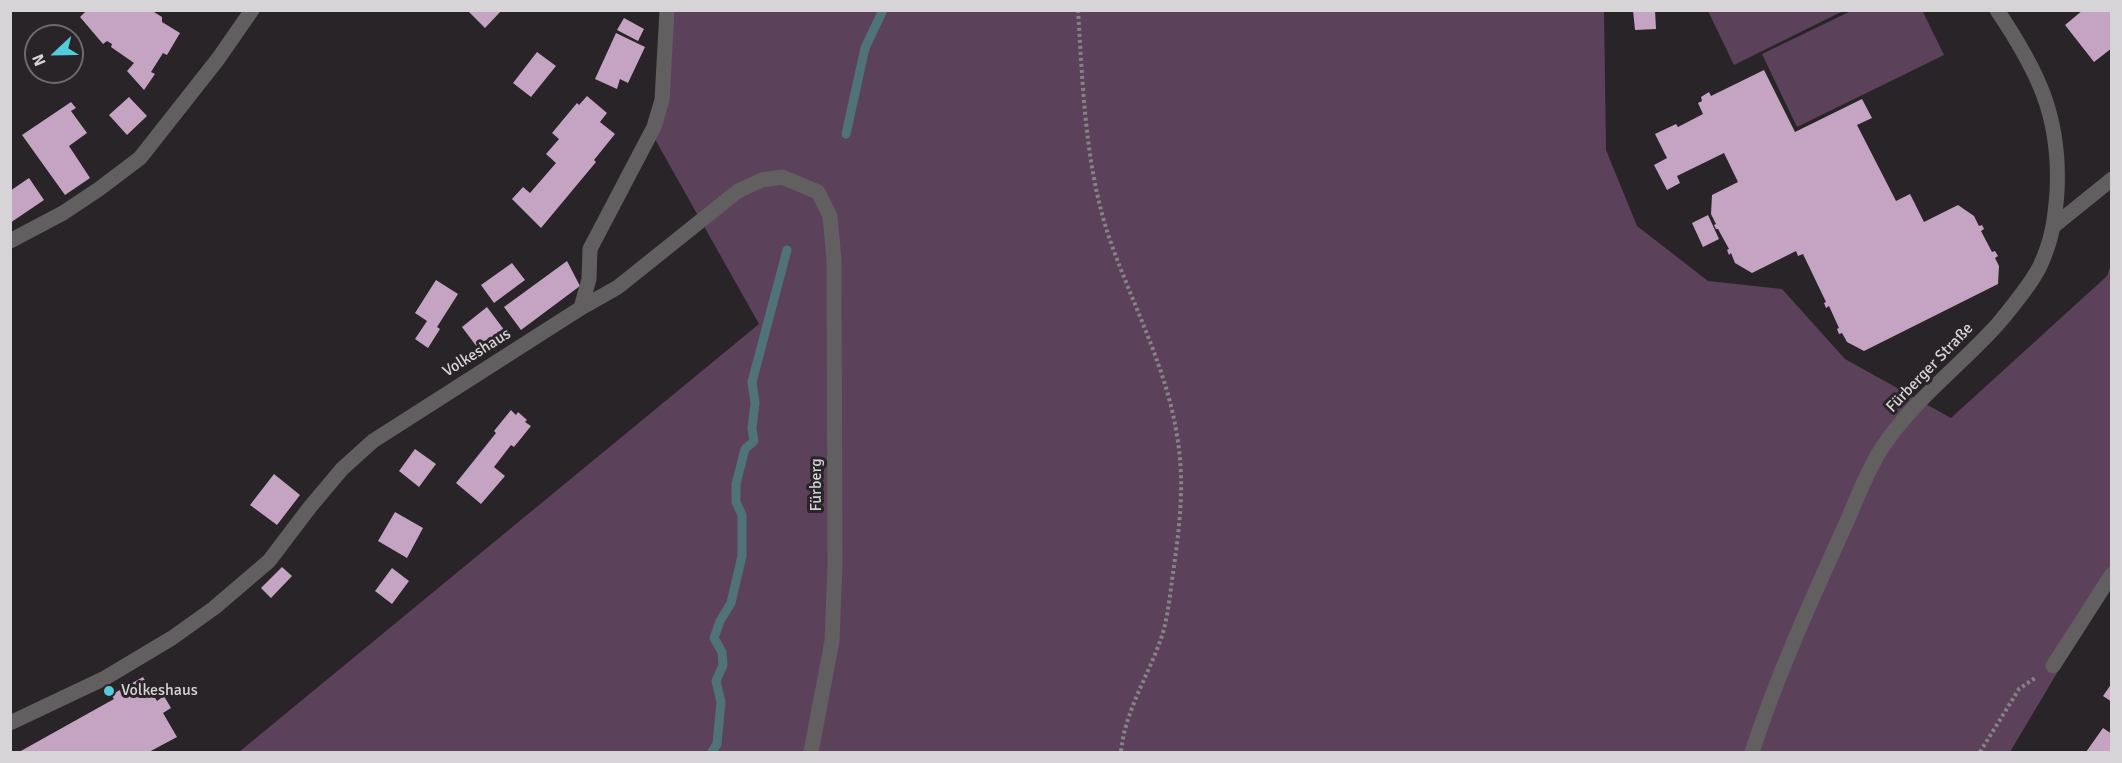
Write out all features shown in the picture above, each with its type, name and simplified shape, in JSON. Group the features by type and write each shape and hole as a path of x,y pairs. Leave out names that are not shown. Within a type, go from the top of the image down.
{"street":[{"path":"10,241 63,213 140,158 218,59 252,10"},
{"path":"581,308 590,279 590,249 654,127 662,100 667,10"},
{"name":"Fürberger Straße","path":"1752,753 1770,699 1825,569 1880,452 1910,413 1998,324 2039,269 2055,225 2057,148 2052,117 2032,67 2019,42 1997,10"},
{"name":"Volkeshaus","path":"10,723 105,678 172,638 214,608 270,561 309,507 342,469 373,441 581,308 618,287 738,191 762,180 782,177 818,192 830,216"},
{"path":"2055,225 2112,179"},
{"name":"Fürberg","path":"811,753 832,641 835,566 834,260 830,216"},
{"path":"2053,666 2112,574"}],"path":[{"path":"1078,10 1089,148 1096,185 1111,242 1165,381 1176,423 1181,479 1176,548 1164,628 1147,676 1132,706 1121,753"},
{"path":"1980,753 2019,689 2053,666"}],"shaded area":[{"path":"1922,10 1944,55 1797,127 1762,54 1851,11"},
{"path":"666,11 1604,11 1606,150 1637,226 1708,281 1782,289 1845,359 1951,418 2107,276 2111,264 2111,582 2010,752 239,752 759,324 656,141"},
{"path":"1708,11 1843,11 1734,65"}],"building":[{"path":"87,10 155,10 154,12 162,17 162,22 180,33 167,55 163,53 151,72 155,74 144,90 127,71 134,63 111,47 112,44 107,41 103,44 80,17"},
{"path":"467,10 502,10 485,28"},
{"path":"1633,10 1655,10 1656,29 1635,30"},
{"path":"2083,10 2112,10 2112,48 2094,62 2065,25"},
{"path":"624,18 644,29 638,41 617,30"},
{"path":"616,33 645,47 628,83 620,79 617,89 595,79"},
{"path":"537,52 556,66 531,97 513,83"},
{"path":"1764,70 1795,132 1862,99 1872,118 1857,125 1896,201 1910,194 1924,222 1958,205 1974,216 1979,226 1982,225 1984,229 1981,231 1992,252 1995,251 1998,256 1995,258 1999,266 1998,284 1864,351 1847,342 1842,333 1839,334 1837,329 1839,328 1829,306 1826,308 1824,303 1826,302 1803,254 1798,256 1796,251 1752,273 1735,263 1714,225 1716,224 1711,214 1712,195 1738,182 1724,153 1677,176 1680,183 1667,190 1654,165 1667,158 1655,134 1676,124 1678,127 1703,114 1698,103 1702,101 1701,97 1709,92 1711,96"},
{"path":"587,96 607,113 600,122 615,134 594,160 596,162 541,228 512,199 523,187 530,193 556,163 546,154 559,139 552,133 577,103 579,105"},
{"path":"129,97 147,116 127,135 109,115"},
{"path":"71,102 76,108 71,111 87,133 69,146 90,178 65,195 22,135"},
{"path":"29,178 44,200 10,223 10,191"},
{"path":"1708,215 1719,239 1703,247 1692,223"},
{"path":"567,261 580,286 521,330 504,307"},
{"path":"512,263 525,280 494,303 481,285"},
{"path":"436,280 458,294 437,327 440,329 428,348 415,339 427,321 415,313"},
{"path":"487,307 505,331 480,351 462,327"},
{"path":"511,410 516,415 518,412 531,426 514,447 511,445 494,467 505,476 481,504 456,483 496,433 494,431"},
{"path":"415,449 436,464 419,487 399,471"},
{"path":"274,474 300,495 277,525 250,505"},
{"path":"395,512 423,528 407,558 378,541"},
{"path":"282,567 292,576 271,598 261,588"},
{"path":"392,568 409,581 392,604 375,591"},
{"path":"143,677 157,701 164,696 171,708 163,713 177,737 149,752 19,752 114,699 111,695"},
{"path":"2112,683 2112,702 2103,696"},
{"path":"2103,728 2112,734 2112,752 2086,752"}],"waterway":[{"path":"846,134 865,48 883,10"},
{"path":"712,752 717,744 721,702 716,681 723,665 722,652 714,638 720,621 731,603 742,556 742,515 736,502 736,484 745,449 754,441 752,428 755,403 752,382 787,250"}],"place":[{"name":"Volkeshaus","path":"109,691"}]}
